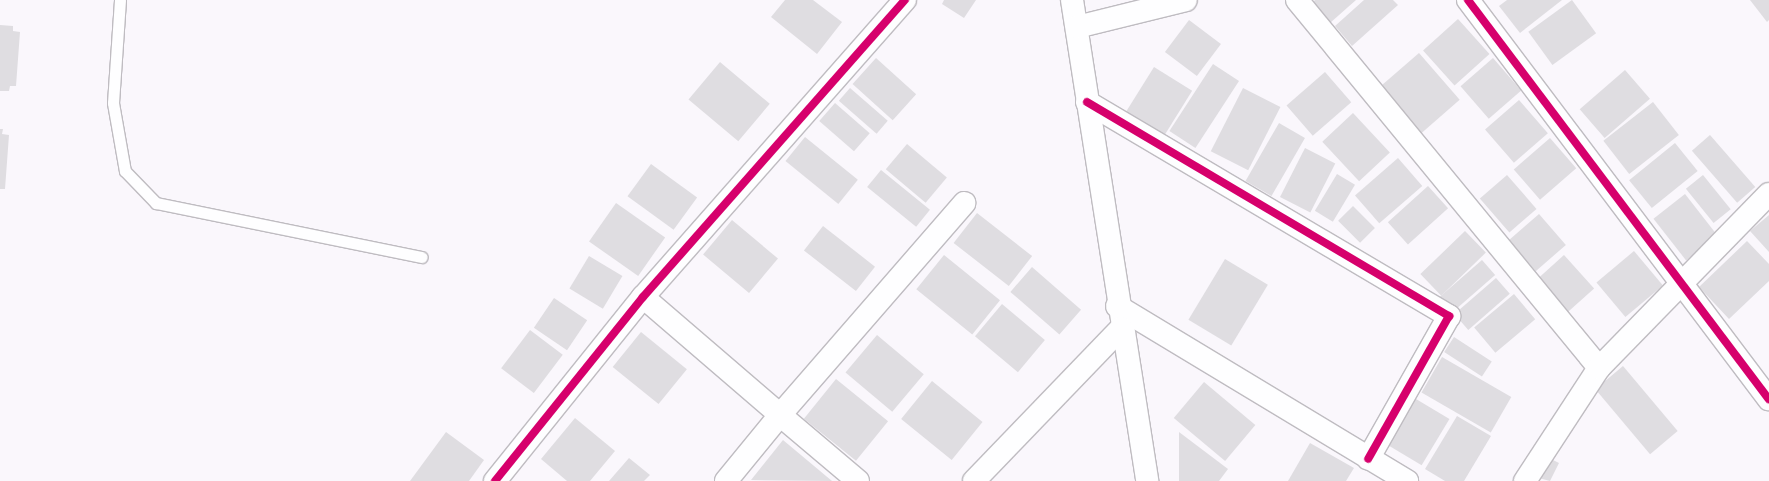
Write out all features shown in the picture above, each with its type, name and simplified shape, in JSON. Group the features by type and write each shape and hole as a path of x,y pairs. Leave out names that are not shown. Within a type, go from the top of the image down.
{"street":[{"path":"495,481 643,297 906,0"},
{"path":"1072,0 1117,306 1146,481"},
{"path":"1077,27 1186,0"},
{"path":"1297,0 1599,368"},
{"path":"1468,0 1769,399"},
{"path":"1087,102 1449,316 1368,459"},
{"path":"1525,481 1599,368 1769,194"},
{"path":"726,481 780,415 964,203"},
{"path":"643,297 858,481"},
{"path":"1117,306 1407,481"},
{"path":"974,481 1121,328"}],"lane":[{"path":"120,0 112,102 125,171 156,203 422,257"}],"building":[{"path":"785,0 813,0 842,22 817,54 771,17"},
{"path":"944,0 976,0 964,18 942,4"},
{"path":"1315,0 1356,0 1330,23 1312,3"},
{"path":"1364,0 1393,0 1398,5 1352,46 1335,26"},
{"path":"1507,0 1562,0 1520,33 1499,6"},
{"path":"1572,0 1596,33 1552,65 1528,32"},
{"path":"1750,0 1769,0 1769,20 1767,22"},
{"path":"1458,19 1489,54 1455,85 1423,50"},
{"path":"1189,20 1221,44 1197,76 1165,52"},
{"path":"0,25 13,26 13,31 20,32 16,86 10,86 9,91 0,91"},
{"path":"1419,53 1460,100 1420,134 1380,87"},
{"path":"876,58 916,94 893,120 853,84"},
{"path":"1493,58 1521,90 1489,119 1461,86"},
{"path":"720,62 770,104 738,141 689,100"},
{"path":"1213,64 1239,81 1195,148 1169,131"},
{"path":"1154,67 1192,91 1164,137 1125,113"},
{"path":"1625,70 1650,99 1605,138 1580,109"},
{"path":"1325,72 1351,102 1313,136 1287,105"},
{"path":"850,88 888,121 877,134 839,101"},
{"path":"1243,88 1280,107 1248,170 1211,151"},
{"path":"1519,100 1548,133 1514,163 1485,130"},
{"path":"1653,102 1679,135 1629,174 1603,141"},
{"path":"835,103 870,133 854,151 819,121"},
{"path":"1353,113 1390,152 1359,181 1322,142"},
{"path":"1279,123 1305,138 1271,196 1246,181"},
{"path":"0,129 3,129 2,134 9,135 5,189 0,189"},
{"path":"1710,135 1755,187 1737,203 1692,151"},
{"path":"805,137 858,180 838,204 785,161"},
{"path":"1550,138 1576,168 1540,200 1514,169"},
{"path":"1675,143 1698,171 1652,208 1629,180"},
{"path":"907,144 947,177 926,203 886,169"},
{"path":"1305,148 1335,163 1310,212 1280,197"},
{"path":"1398,158 1422,186 1379,223 1355,195"},
{"path":"651,164 697,198 674,230 627,196"},
{"path":"881,170 930,210 916,227 867,187"},
{"path":"1337,174 1355,185 1333,222 1315,211"},
{"path":"1507,175 1537,209 1509,233 1480,199"},
{"path":"1703,175 1731,209 1714,223 1686,189"},
{"path":"1428,186 1448,208 1408,244 1388,222"},
{"path":"1685,194 1718,236 1686,260 1653,219"},
{"path":"616,203 665,237 638,276 589,242"},
{"path":"1353,206 1375,228 1360,243 1338,221"},
{"path":"977,213 1032,256 1009,286 954,243"},
{"path":"1539,214 1566,245 1536,271 1509,240"},
{"path":"1769,215 1769,252 1750,231"},
{"path":"732,220 778,259 749,293 703,254"},
{"path":"823,226 875,267 856,291 804,250"},
{"path":"1465,231 1486,253 1441,296 1420,274"},
{"path":"1747,241 1769,264 1769,281 1729,319 1699,287"},
{"path":"1634,251 1663,285 1625,317 1596,282"},
{"path":"944,255 1000,300 972,335 916,289"},
{"path":"1564,255 1594,288 1568,312 1538,278"},
{"path":"589,256 622,276 603,309 569,289"},
{"path":"1225,259 1268,285 1231,346 1188,320"},
{"path":"1482,260 1495,275 1452,312 1439,297"},
{"path":"1032,267 1081,310 1059,335 1010,292"},
{"path":"1496,278 1510,294 1468,330 1454,314"},
{"path":"1514,294 1535,319 1495,353 1474,327"},
{"path":"554,298 587,320 567,350 534,328"},
{"path":"1002,304 1045,340 1018,372 975,336"},
{"path":"530,330 563,355 534,393 501,368"},
{"path":"641,332 687,369 659,404 613,367"},
{"path":"877,335 924,374 892,412 846,373"},
{"path":"1454,337 1492,362 1482,377 1444,352"},
{"path":"1442,357 1511,397 1491,433 1422,393"},
{"path":"1623,366 1678,431 1650,454 1595,389"},
{"path":"836,379 888,421 856,461 804,419"},
{"path":"932,381 983,422 952,460 901,419"},
{"path":"1204,382 1255,425 1225,461 1174,418"},
{"path":"1416,399 1449,419 1422,465 1388,445"},
{"path":"1457,416 1491,436 1464,481 1445,481 1425,469"},
{"path":"575,418 615,451 590,481 567,481 541,459"},
{"path":"446,432 484,460 469,481 410,481"},
{"path":"1179,432 1228,469 1219,481 1179,481"},
{"path":"783,440 832,481 751,480"},
{"path":"1310,443 1354,468 1346,481 1288,481"},
{"path":"1545,456 1559,463 1550,481 1535,477"},
{"path":"629,458 650,475 644,481 609,481"}],"cycle path":[{"path":"495,481 643,297 905,0"},
{"path":"1468,0 1769,399"},
{"path":"1087,102 1449,316 1368,459"}]}
